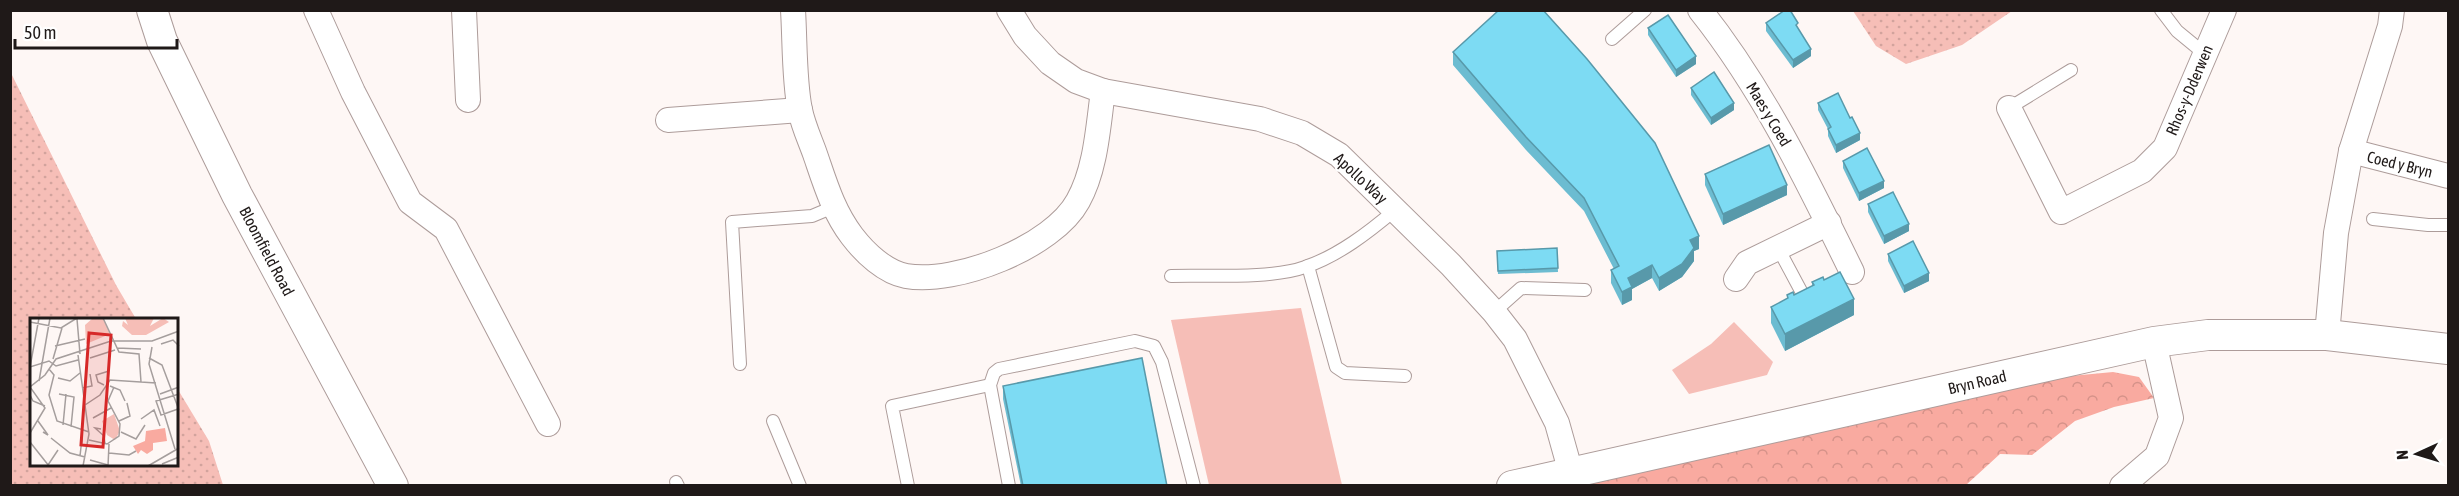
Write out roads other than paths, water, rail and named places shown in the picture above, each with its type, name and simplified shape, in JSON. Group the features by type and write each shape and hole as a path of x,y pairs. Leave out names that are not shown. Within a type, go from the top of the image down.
{"street":[{"name":"Bloomfield Road","path":"152,10 162,41 237,195 393,486"},
{"path":"316,10 353,93 410,202 446,229 548,424"},
{"path":"464,10 468,100"},
{"path":"793,10 800,110 832,204 852,237 877,262 905,276 940,277 1011,255 1040,240 1063,220 1078,202 1089,172 1104,91"},
{"name":"Apollo Way","path":"1009,10 1025,36 1050,63 1076,81 1104,91 1260,119 1302,133 1340,155 1451,265 1515,339 1557,423 1571,473"},
{"name":"Maes y Coed","path":"1700,10 1749,80 1791,152 1852,272"},
{"name":"Rhos-y-Dderwen","path":"2009,108 2061,212 2142,171 2165,148 2224,10"},
{"path":"2326,335 2336,233 2351,151 2390,26 2392,10"},
{"path":"668,120 800,110"},
{"name":"Coed y Bryn","path":"2351,151 2448,176"},
{"path":"1736,279 1747,263 1829,223"},
{"name":"Bryn Road","path":"1512,486 2154,342 2208,335 2326,335 2448,349"},
{"path":"2122,486 2157,456 2172,418 2154,342"}],"lane":[{"path":"1612,39 1645,10"},
{"path":"2161,10 2177,31 2205,54"},
{"path":"2009,108 2072,70"},
{"path":"740,364 732,222 812,216 831,207 832,204"},
{"path":"1171,276 1276,273 1308,266 1369,232 1395,210"},
{"path":"2373,219 2448,225"},
{"path":"1778,248 1801,291"},
{"path":"1308,266 1336,367 1345,373 1405,376"},
{"path":"1494,312 1521,288 1585,290"},
{"path":"1009,486 990,385 994,373 999,369 1129,341 1145,342 1154,346 1162,362 1194,486"},
{"path":"908,486 892,406 990,385"},
{"path":"773,421 800,486"}]}
